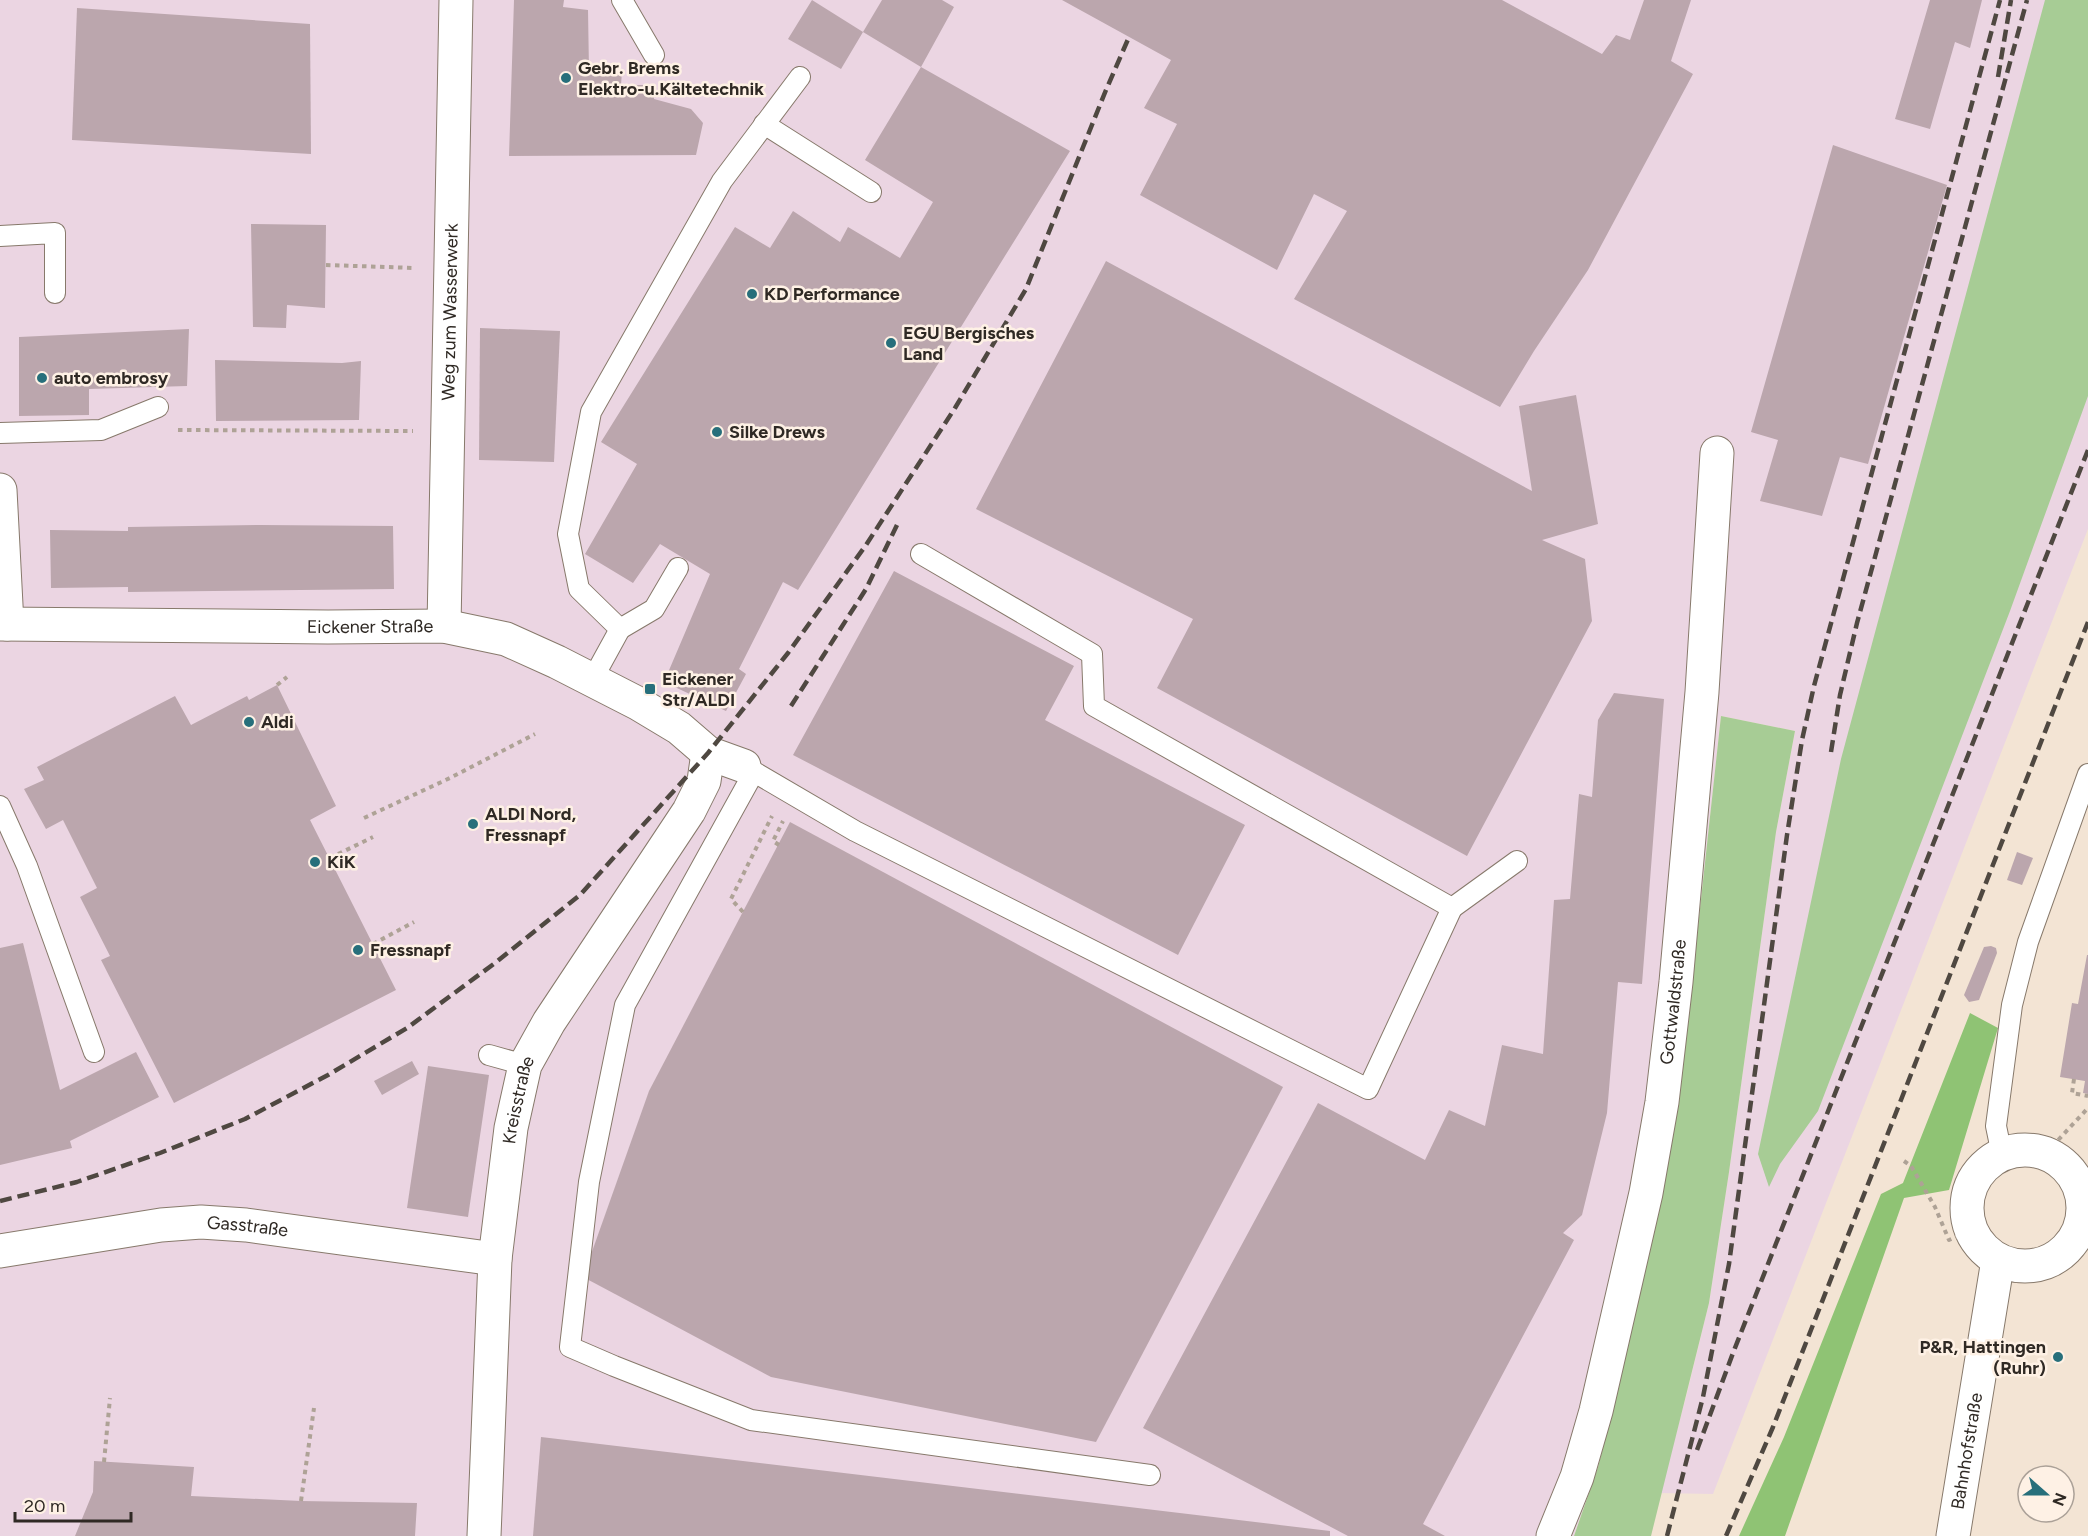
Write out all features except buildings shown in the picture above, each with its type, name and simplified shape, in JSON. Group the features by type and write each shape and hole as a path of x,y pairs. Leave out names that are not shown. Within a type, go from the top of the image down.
{"street":[{"name":"Weg zum Wasserwerk","path":"444,626 456,0"},
{"name":"Gottwaldstraße","path":"1552,1536 1577,1477 1596,1411 1646,1193 1662,1102 1676,982 1701,704 1717,453"},
{"path":"0,490 3,624"},
{"name":"Eickener Straße","path":"3,624 444,626 506,639 592,680 679,728 708,753"},
{"path":"708,753 749,769"},
{"name":"Kreisstraße","path":"484,1536 495,1259 511,1128 525,1065 549,1022 689,812 704,781 708,753"},
{"path":"2018,1150 2046,1153 2063,1164 2076,1179 2082,1197 2082,1214 2077,1234 2060,1253 2039,1264 2016,1265 1998,1260 1985,1250 1971,1230 1968,1221 1966,1203 1975,1178 1992,1159 2002,1155 2018,1150"},
{"name":"Gasstraße","path":"0,1251 161,1225 201,1222 246,1225 495,1259"},
{"name":"Bahnhofstraße","path":"1953,1536 1998,1260"}],"lane":[{"path":"622,0 654,55"},
{"path":"620,629 579,589 568,534 591,412 722,181 800,77"},
{"path":"764,124 871,192"},
{"path":"0,236 55,233 55,293"},
{"path":"0,433 101,430 158,407"},
{"path":"921,554 1092,654 1094,706 1452,908"},
{"path":"592,680 620,629 654,609 678,568"},
{"path":"1150,1475 751,1420 570,1347 589,1182 625,1005 749,769 855,831 1368,1089 1452,908 1517,861"},
{"path":"2002,1155 1996,1126 2012,1005 2028,942 2083,804 2088,774"},
{"path":"0,806 27,866 94,1052"},
{"path":"489,1055 525,1065"}],"path":[{"path":"326,265 450,270"},
{"path":"174,430 447,432"},
{"path":"277,685 287,677"},
{"path":"364,818 450,778 535,734"},
{"path":"743,912 731,899 784,791"},
{"path":"330,858 373,837"},
{"path":"773,841 779,845"},
{"path":"373,944 414,922"},
{"path":"2074,1079 2072,1093 2088,1096"},
{"path":"2046,1153 2088,1108"},
{"path":"1904,1161 1911,1166 1935,1207 1949,1240 1971,1230"},
{"path":"104,1462 110,1398"},
{"path":"301,1502 314,1408"}],"shaded area":[{"path":"0,0 2088,0 2088,529 1713,1494 1660,1493 1709,1303 1776,832 1795,731 1721,716 1679,1101 1662,1192 1608,1428 1598,1467 1574,1536 0,1536"}],"green space":[{"path":"2045,0 2088,0 2088,396 2010,611 1818,1111 1780,1164 1769,1187 1758,1154 1841,759"},
{"path":"1721,716 1795,731 1776,832 1709,1303 1651,1536 1574,1536 1598,1467 1608,1428 1662,1192 1679,1101"},
{"path":"1970,1013 1998,1028 1949,1190 1904,1198 1785,1536 1739,1536 1784,1437 1881,1194 1903,1183"}],"railway":[{"path":"1667,1536 1703,1397 1729,1264 1802,740 1814,686 2000,0"},
{"path":"1998,77 2011,0"},
{"path":"1831,752 1840,695 1857,623 2027,0"},
{"path":"0,1201 77,1182 160,1153 245,1119 328,1075 407,1028 495,963 580,895 708,753 788,653 866,545 955,408 1026,289 1129,37"},
{"path":"1697,1450 2088,450"},
{"path":"791,706 866,589 898,523"},
{"path":"1726,1536 1773,1427 2088,622"}],"place":[{"name":"Gebr. Brems Elektro-u.Kältetechnik","path":"566,78"},
{"name":"KD Performance","path":"752,294"},
{"name":"EGU Bergisches Land","path":"891,343"},
{"name":"auto embrosy","path":"42,378"},
{"name":"Silke Drews","path":"717,432"},
{"name":"Eickener Str/ALDI","path":"650,689"},
{"name":"Aldi","path":"249,722"},
{"name":"ALDI Nord, Fressnapf","path":"473,824"},
{"name":"KiK","path":"315,862"},
{"name":"Fressnapf","path":"358,950"},
{"name":"P&R, Hattingen (Ruhr)","path":"2058,1357"}]}
